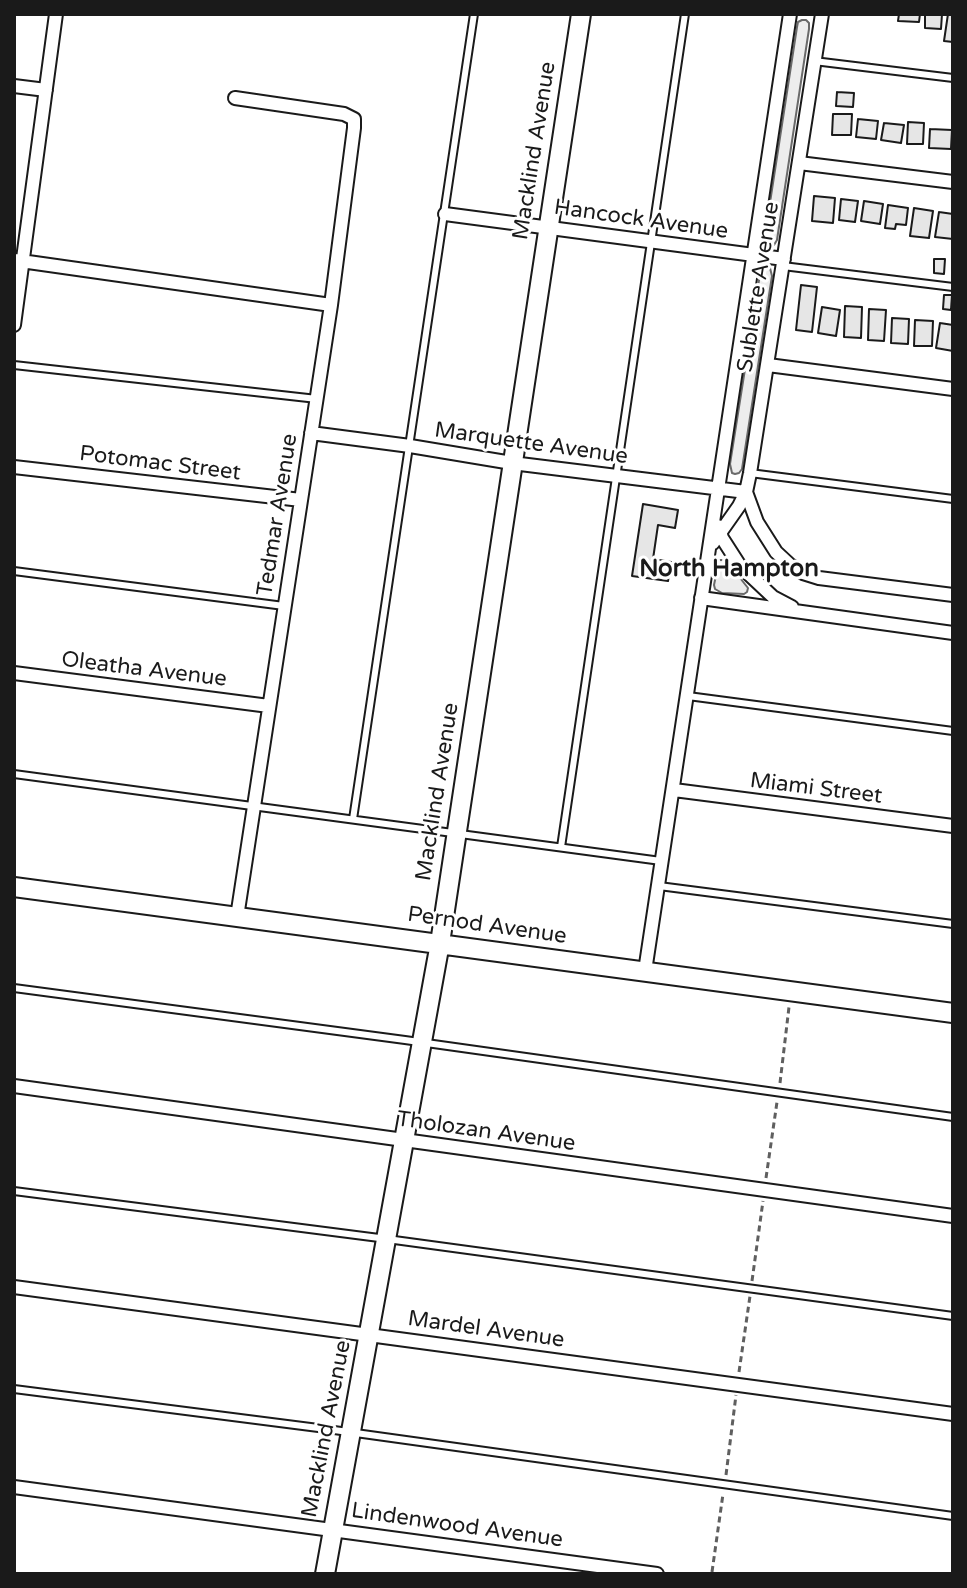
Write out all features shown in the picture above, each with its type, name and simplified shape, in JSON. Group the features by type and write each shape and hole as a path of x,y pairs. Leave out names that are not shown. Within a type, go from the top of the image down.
{"street":[{"path":"14,325 18,260 56,14"},
{"name":"Macklind Avenue","path":"325,1574 440,943 581,14"},
{"name":"Sublette Avenue","path":"645,971 790,14"},
{"name":"Sublette Avenue","path":"708,556 720,531 739,506 750,473 822,14"},
{"path":"14,86 46,90"},
{"name":"Tedmar Avenue","path":"235,98 344,114 354,119 331,305 237,917"},
{"path":"799,163 953,182"},
{"name":"Hancock Avenue","path":"445,214 754,255 783,262"},
{"path":"18,260 331,305"},
{"path":"768,365 953,389"},
{"name":"Marquette Avenue","path":"311,433 615,477 746,492"},
{"name":"Potomac Street","path":"14,467 301,500"},
{"path":"746,492 757,522 776,552 803,573 819,578 953,595"},
{"path":"715,507 720,531 740,566 773,597 786,605 813,613"},
{"path":"701,598 953,633"},
{"name":"Oleatha Avenue","path":"14,673 269,706"},
{"name":"Miami Street","path":"674,790 953,826"},
{"name":"Pernod Avenue","path":"14,887 953,1013"},
{"name":"Tholozan Avenue","path":"14,1086 953,1216"},
{"name":"Mardel Avenue","path":"14,1287 953,1414"},
{"name":"Lindenwood Avenue","path":"14,1487 657,1574"}],"lane":[{"path":"353,819 474,14"},
{"path":"561,847 685,14"},
{"path":"814,61 953,78"},
{"path":"783,262 953,287"},
{"path":"14,365 317,399"},
{"path":"750,473 953,499"},
{"path":"14,571 285,606"},
{"path":"688,696 953,731"},
{"path":"14,774 662,862"},
{"path":"658,885 953,924"},
{"path":"14,988 953,1117"},
{"path":"14,1191 953,1316"},
{"path":"14,1389 350,1432 953,1516"}],"shaded area":[{"path":"802,20 809,23 809,29 777,240 769,246 765,235 797,27"},
{"path":"765,267 770,268 772,276 742,469 735,474 730,464 760,274"},
{"path":"719,560 728,563 748,588 747,592 722,593 715,589"}],"building":[{"path":"899,14 920,14 919,22 898,21"},
{"path":"925,14 942,14 941,29 925,28"},
{"path":"948,14 953,14 953,42 944,41"},
{"path":"837,92 854,93 853,107 836,106"},
{"path":"833,114 852,114 851,135 832,135"},
{"path":"858,119 878,121 876,139 856,137"},
{"path":"908,122 924,123 923,144 907,144"},
{"path":"884,123 904,125 901,143 881,140"},
{"path":"930,129 952,130 951,149 929,148"},
{"path":"814,196 835,198 833,223 812,221"},
{"path":"841,199 858,201 855,222 839,220"},
{"path":"864,201 883,204 880,224 861,221"},
{"path":"888,205 908,208 906,225 896,224 895,229 885,228"},
{"path":"914,208 933,211 929,238 910,236"},
{"path":"939,212 953,214 953,239 935,237"},
{"path":"934,259 945,259 944,274 934,273"},
{"path":"801,285 817,287 812,332 796,330"},
{"path":"944,295 952,295 951,310 943,309"},
{"path":"845,306 862,307 861,338 844,337"},
{"path":"822,307 840,310 836,336 818,333"},
{"path":"869,309 886,310 884,341 868,340"},
{"path":"892,318 909,319 908,344 891,343"},
{"path":"915,320 933,321 932,346 914,346"},
{"path":"940,323 953,325 953,351 936,348"},
{"path":"643,504 678,510 675,528 658,525 653,559 671,562 668,581 632,576"}],"district":[{"name":"North Hampton","path":"729,570"}]}
